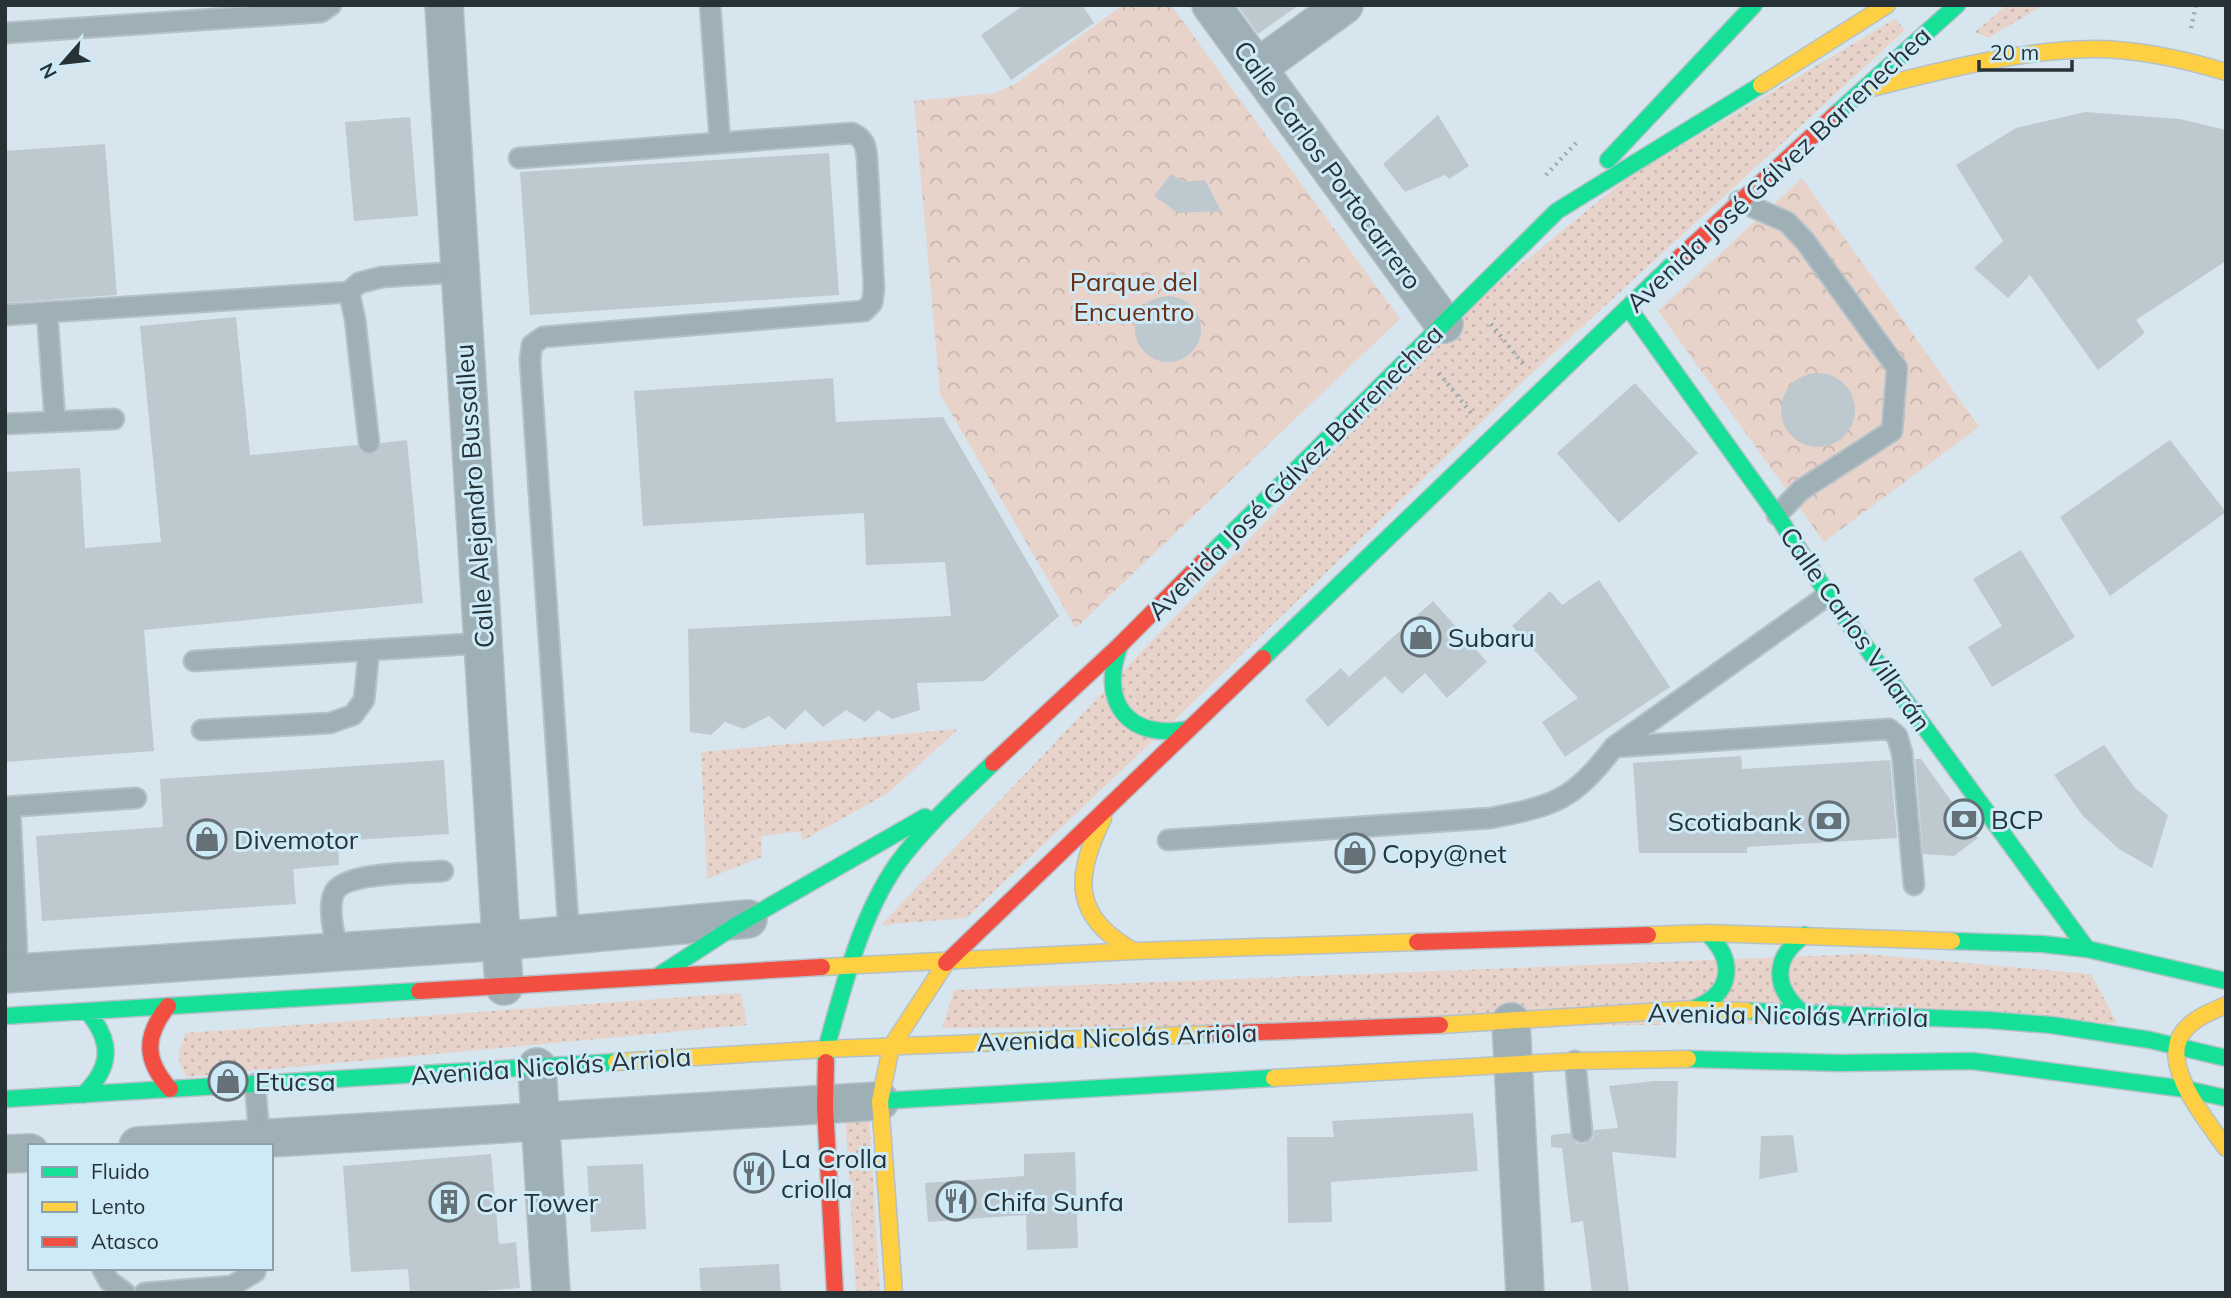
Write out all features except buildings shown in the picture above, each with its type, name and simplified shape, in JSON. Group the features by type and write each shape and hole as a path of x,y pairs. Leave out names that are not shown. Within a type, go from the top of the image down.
{"main road":[{"path":"1557,211 1648,120 1754,5"},
{"name":"Avenida José Gálvez Barrenechea","path":"835,1293 825,1105 826,1049 850,965 867,920 896,866 914,843 954,800 1120,645 1557,211 1887,5"},
{"name":"Avenida José Gálvez Barrenechea","path":"891,1046 949,958 1739,201 1957,5"},
{"path":"1863,90 2002,59 2093,49 2160,55 2226,72"},
{"name":"Calle Carlos Villarán","path":"1628,307 1777,515 1828,595 2087,949"},
{"path":"1120,645 1111,664 1110,674 1114,695 1124,714 1140,727 1160,734 1189,729"},
{"path":"1116,798 1092,842 1085,864 1083,887 1087,908 1101,929 1134,951"},
{"path":"656,977 748,919 954,800"},
{"path":"5,1016 949,958 1707,933 2010,942 2087,949 2226,981"},
{"path":"1693,1009 1715,998 1726,976 1723,951 1707,933"},
{"path":"1802,1012 1787,1000 1779,972 1784,954 1805,935"},
{"path":"2226,1005 2193,1020 2181,1033 2175,1046 2176,1064 2185,1089 2226,1148"},
{"path":"168,1006 153,1026 149,1050 155,1072 170,1089"},
{"name":"Avenida Nicolás Arriola","path":"5,1100 826,1049 1511,1022 1693,1009 1988,1020 2051,1025 2175,1046 2226,1058"},
{"path":"83,1094 100,1076 106,1051 104,1036 87,1011"},
{"path":"891,1046 880,1101 894,1293"},
{"name":"Avenida Nicolás Arriola","path":"880,1101 1576,1060 1681,1059 1840,1063 1972,1061 2185,1089 2226,1098"}],"street":[{"name":"Calle Alejandro Bussalleu","path":"444,5 504,986"},
{"name":"Calle Carlos Portocarrero","path":"1211,5 1257,68 1432,336"},
{"path":"1257,68 1344,5"},
{"path":"12,973 502,941 748,919"},
{"path":"1511,1022 1525,1293"},
{"path":"537,1067 551,1293"},
{"name":"Avenida Nicolás Arriola","path":"187,1144 880,1101"},
{"path":"5,1154 28,1153"}],"lane":[{"path":"5,33 321,12 331,5"},
{"path":"710,5 720,142"},
{"path":"519,158 852,133 859,136 866,146 867,158 874,289 872,303 864,311 543,337 532,345 530,360 569,935"},
{"path":"1739,201 1787,222 1805,241 1897,368 1892,431 1801,490 1777,515"},
{"path":"5,315 349,292 359,283 382,277 461,272"},
{"path":"349,292 355,318 369,443"},
{"path":"47,312 55,421"},
{"path":"5,424 114,419"},
{"path":"1168,840 1491,818 1537,809 1561,800 1597,769 1614,747 1828,595"},
{"path":"194,661 484,643"},
{"path":"202,730 330,723 353,715 364,700 369,650"},
{"path":"1614,747 1889,729 1897,736 1902,753 1914,885"},
{"path":"12,973 8,807 135,798"},
{"path":"337,952 332,906 334,892 343,883 370,876 443,871"},
{"path":"1576,1060 1582,1132"},
{"path":"255,1084 260,1141"},
{"path":"103,1270 109,1281 125,1293"},
{"path":"145,1293 232,1286 256,1270"}],"path":[{"path":"1469,298 1543,389"},
{"path":"1432,336 1491,438"}],"green space":[{"name":"Parque del Encuentro","path":"1123,5 1171,5 1400,319 1076,628 940,394 914,101 994,93 1015,84"},
{"path":"2007,5 2044,5 1988,38 1975,32"},
{"path":"1895,19 1905,30 1533,372 966,918 881,925 1476,301 1627,178"},
{"path":"1802,178 1979,427 1824,542 1658,311"},
{"path":"958,729 888,793 802,841 801,831 761,836 762,857 707,879 701,752"},
{"path":"1865,954 2091,974 2117,1023 942,1028 954,990"},
{"path":"741,993 747,1025 187,1077 179,1060 186,1033"},
{"path":"869,1112 880,1293 856,1293 845,1114"}],"traffic: fast":[{"path":"1608,160 1754,5"},
{"path":"1836,114 1957,5"},
{"path":"1209,556 1557,211 1761,85"},
{"path":"1263,658 1677,260"},
{"path":"1628,307 1777,515 1828,595 2087,949"},
{"path":"1120,645 1114,665 1113,684 1116,700 1123,713 1135,723 1149,729 1189,729"},
{"path":"826,1062 826,1049 846,977 872,907 884,885 919,837 993,763"},
{"path":"658,976 735,926 925,817"},
{"path":"1693,1009 1716,995 1726,976 1723,955 1707,933"},
{"path":"1802,1012 1785,993 1780,972 1787,953 1805,935"},
{"path":"1952,941 2042,944 2087,949 2226,981"},
{"path":"5,1016 419,991"},
{"path":"83,1095 100,1074 106,1054 101,1033 87,1011"},
{"path":"1747,1011 2051,1025 2150,1040 2226,1058"},
{"path":"1688,1059 1840,1063 1972,1061 2185,1089 2226,1098"},
{"path":"5,1099 616,1062"},
{"path":"880,1101 1274,1078"}],"traffic: slow":[{"path":"1761,85 1887,5"},
{"path":"1867,89 2008,57 2065,50 2111,49 2144,53 2226,72"},
{"path":"1103,819 1087,859 1084,894 1089,910 1099,924 1134,951"},
{"path":"1648,935 1707,933 1952,941"},
{"path":"822,967 1134,951 1417,942"},
{"path":"894,1293 880,1101 891,1047 946,963"},
{"path":"2226,1005 2193,1022 2177,1044 2177,1059 2188,1092 2226,1148"},
{"path":"1440,1025 1693,1009 1747,1011"},
{"path":"616,1062 826,1049 1211,1034"},
{"path":"1274,1078 1575,1061 1688,1059"}],"traffic: jam":[{"path":"1677,260 1836,114"},
{"path":"993,763 1120,645 1209,556"},
{"path":"946,963 1263,658"},
{"path":"1417,942 1648,935"},
{"path":"419,991 822,967"},
{"path":"168,1006 155,1028 150,1048 155,1068 170,1089"},
{"path":"1211,1034 1440,1025"},
{"path":"826,1062 825,1106 835,1293"}],"place":[{"name":"Subaru","path":"1421,637"},
{"name":"BCP","path":"1964,819"},
{"name":"Scotiabank","path":"1829,821"},
{"name":"Divemotor","path":"207,839"},
{"name":"Copy@net","path":"1355,853"},
{"name":"Etucsa","path":"228,1081"},
{"name":"La Crolla criolla","path":"754,1173"},
{"name":"Chifa Sunfa","path":"956,1201"},
{"name":"Cor Tower","path":"449,1202"}]}
